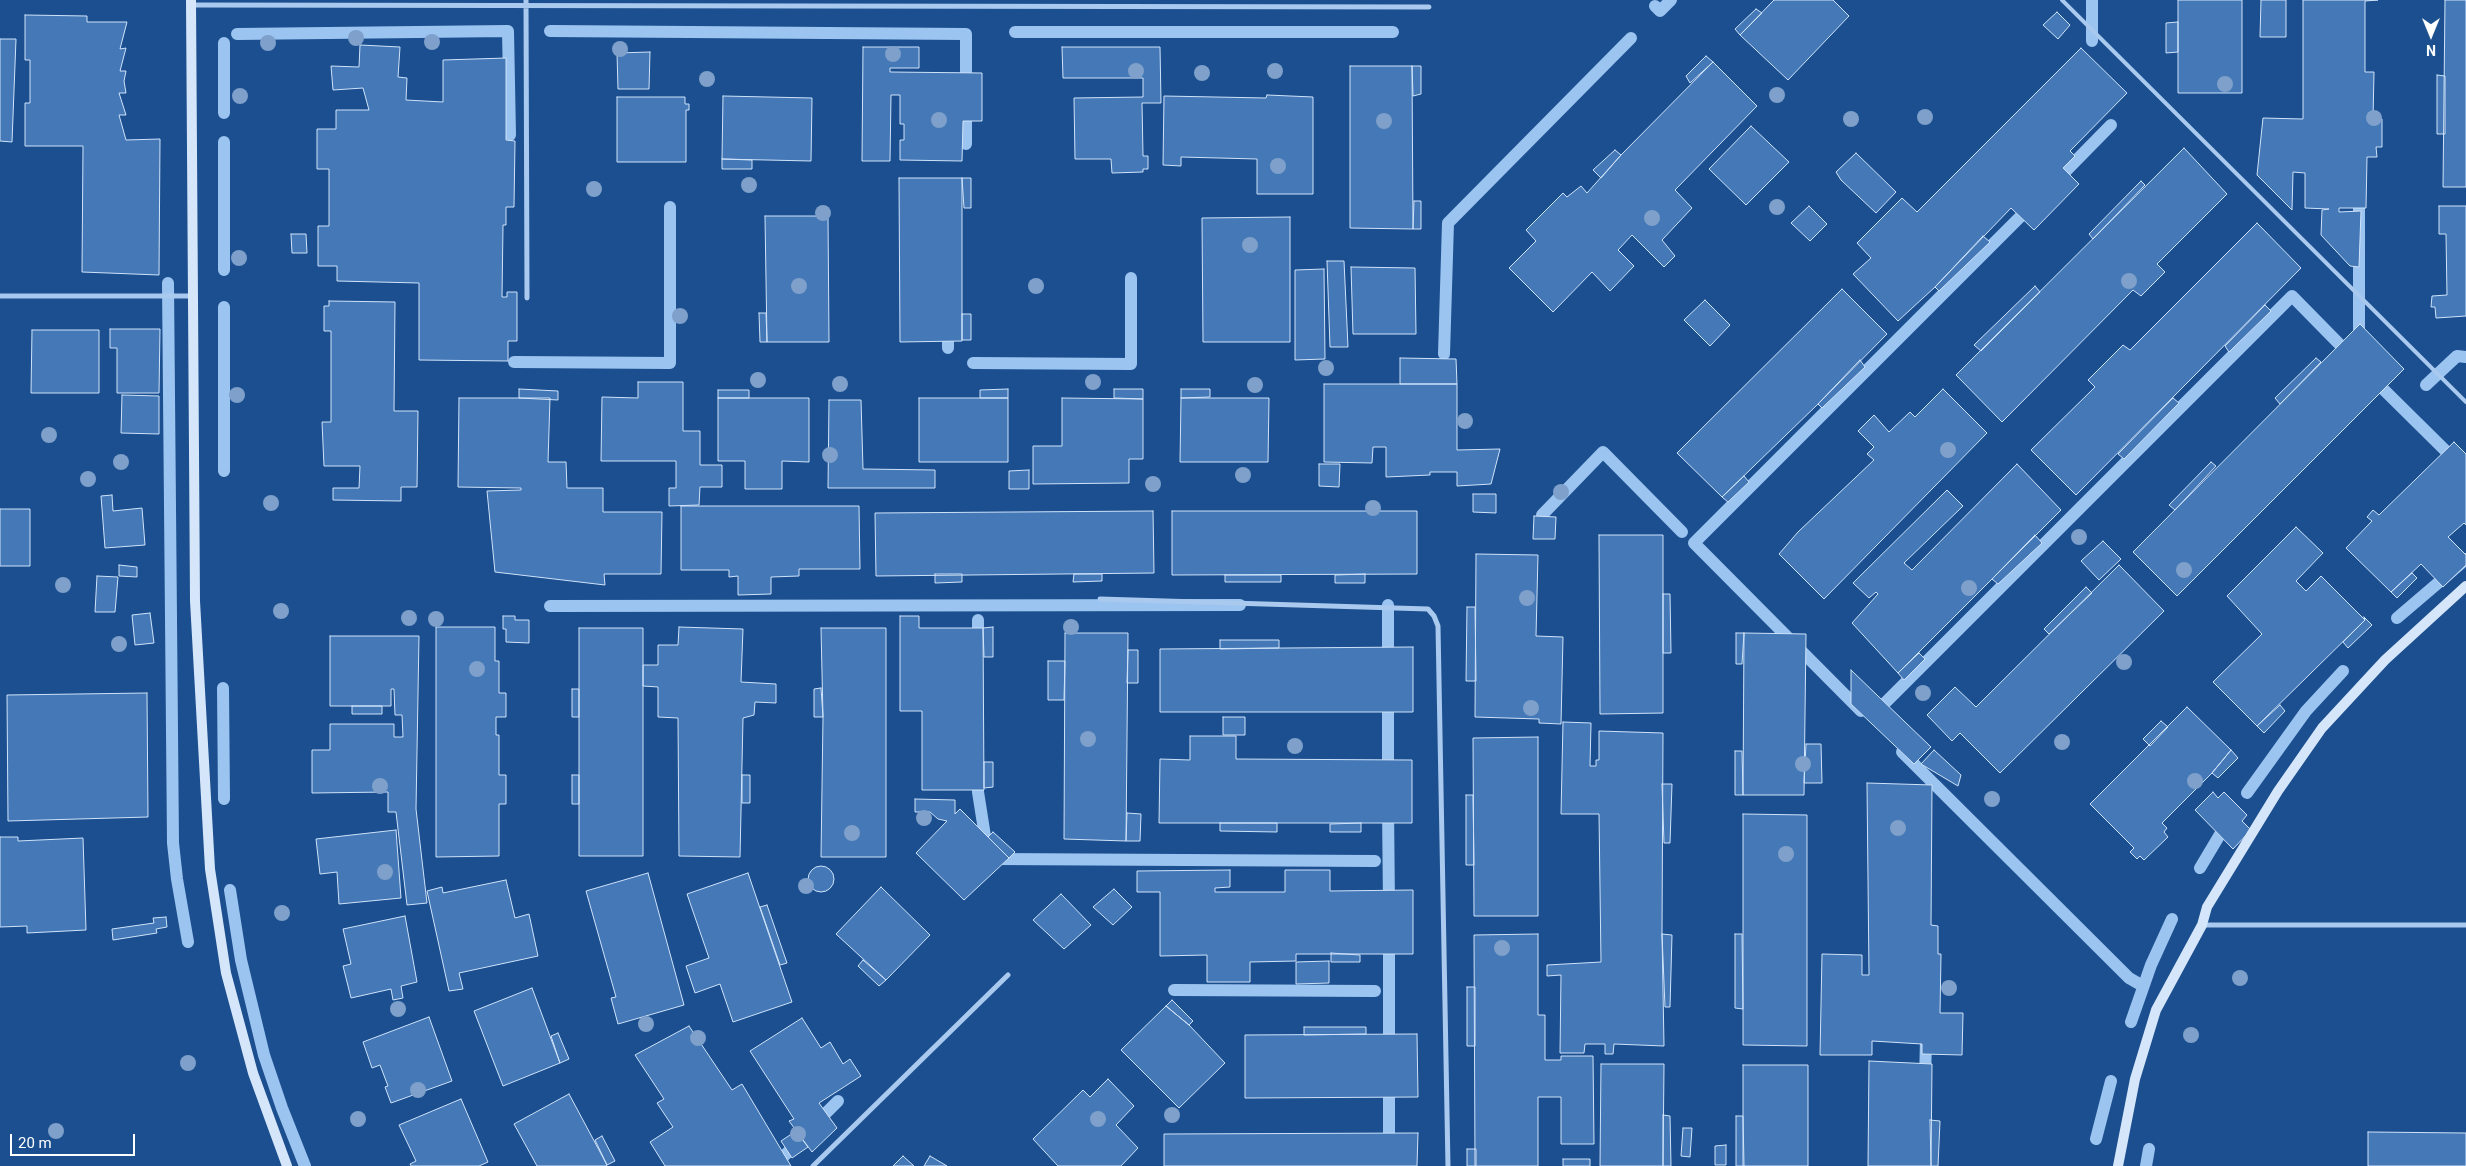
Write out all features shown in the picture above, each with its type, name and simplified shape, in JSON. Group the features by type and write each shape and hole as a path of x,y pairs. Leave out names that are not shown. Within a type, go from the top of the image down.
{"street":[{"path":"287,1166 253,1072 226,973 210,869 195,600 191,2 1429,7"},
{"path":"526,3 527,298"},
{"path":"0,296 193,296"},
{"path":"2118,1166 2135,1079 2156,1010 2202,925 2207,907 2278,791 2322,728 2385,660 2466,586"},
{"path":"1100,599 1428,610 1434,616 1438,636 1448,1166"},
{"path":"2202,925 2466,924"},
{"path":"813,1166 1008,976"}],"lane":[{"path":"2062,0 2466,402"}],"building":[{"path":"1774,0 1833,0 1849,16 1788,80 1740,35"},
{"path":"2178,0 2242,0 2242,93 2178,93"},
{"path":"2261,0 2286,0 2286,37 2260,37"},
{"path":"2303,0 2378,0 2365,1 2365,72 2374,72 2373,119 2382,119 2382,147 2376,147 2377,157 2367,157 2366,208 2339,208 2339,212 2361,211 2359,267 2350,266 2321,235 2322,210 2329,209 2305,208 2305,173 2293,172 2292,210 2257,175 2263,118 2303,119"},
{"path":"2445,0 2466,0 2466,187 2443,187"},
{"path":"1756,9 1762,13 1740,35 1735,29"},
{"path":"2057,12 2070,25 2058,39 2043,25"},
{"path":"25,15 87,16 87,22 127,22 120,49 126,48 120,71 126,71 124,81 126,93 119,93 126,115 119,115 126,140 160,139 159,275 82,272 83,146 25,146 25,103 30,103 30,60 25,60"},
{"path":"2178,22 2178,52 2166,53 2166,23"},
{"path":"0,39 16,39 12,142 0,141"},
{"path":"360,45 400,47 398,77 407,78 406,100 443,102 443,60 506,58 506,140 515,141 514,207 506,207 506,225 503,225 502,297 507,297 507,292 517,292 517,341 508,341 508,361 419,360 419,283 337,281 337,266 318,266 318,226 329,226 329,169 317,169 317,129 336,129 336,110 369,110 363,88 333,90 331,66 359,67"},
{"path":"863,47 919,47 919,68 890,68 890,72 982,73 982,121 963,121 962,161 900,160 900,140 904,140 904,124 900,124 900,95 891,95 890,161 862,161"},
{"path":"1062,47 1160,47 1161,103 1142,103 1143,156 1148,156 1148,169 1143,169 1143,172 1112,173 1111,159 1075,159 1074,98 1143,97 1143,78 1063,78"},
{"path":"2081,48 2127,93 2070,151 2075,156 2063,168 2079,184 2034,230 2011,208 1935,287 1898,321 1853,274 1871,258 1857,243 1902,198 1917,212"},
{"path":"650,52 649,89 618,89 617,53"},
{"path":"1706,56 1713,62 1690,83 1686,76"},
{"path":"1713,62 1757,106 1675,190 1692,208 1662,240 1675,256 1664,267 1632,235 1618,250 1634,266 1610,291 1592,272 1553,312 1509,268 1536,241 1526,230 1563,193 1567,197 1581,186 1587,193 1621,155"},
{"path":"1350,66 1412,66 1413,229 1350,228"},
{"path":"1412,66 1421,66 1421,94 1413,96"},
{"path":"2437,75 2445,76 2445,134 2437,134"},
{"path":"1267,95 1313,97 1313,194 1257,194 1257,159 1181,157 1181,166 1163,165 1164,96 1266,98"},
{"path":"723,96 812,98 811,161 722,159"},
{"path":"617,97 685,97 685,104 689,104 689,110 686,110 686,162 617,162"},
{"path":"1751,126 1789,162 1746,205 1709,169"},
{"path":"2184,148 2227,194 2157,264 2165,272 2141,296 2133,290 2002,422 1956,375"},
{"path":"1615,150 1621,155 1601,178 1593,170"},
{"path":"1856,153 1896,192 1876,213 1841,180 1836,172"},
{"path":"722,159 752,160 752,169 722,169"},
{"path":"899,178 962,178 962,341 900,342"},
{"path":"962,178 971,178 971,208 964,208"},
{"path":"2141,181 2145,185 2093,239 2089,234"},
{"path":"1414,201 1421,201 1421,229 1413,229"},
{"path":"1809,206 1827,224 1810,241 1791,223"},
{"path":"2439,206 2466,206 2466,316 2436,318 2435,307 2431,307 2432,296 2447,295 2446,234 2439,234"},
{"path":"765,216 828,216 829,342 767,342"},
{"path":"1290,217 1290,342 1203,342 1202,218"},
{"path":"2257,223 2301,268 2076,495 2031,450 2095,387 2088,380 2123,345 2130,350"},
{"path":"291,234 306,234 307,253 292,253"},
{"path":"1983,236 1990,242 1939,291 1935,287"},
{"path":"1327,261 1344,261 1348,347 1330,347"},
{"path":"1351,267 1415,268 1416,334 1353,334"},
{"path":"1324,269 1325,359 1295,360 1295,270"},
{"path":"2035,286 2040,292 1981,351 1974,345"},
{"path":"1842,289 1887,334 1722,497 1677,453"},
{"path":"1705,300 1730,325 1710,346 1684,320"},
{"path":"329,301 395,302 394,411 418,411 417,487 401,487 401,501 333,500 333,488 359,488 360,466 324,466 322,422 331,422 331,331 324,331 324,306 329,306"},
{"path":"2265,305 2271,311 2229,352 2225,346"},
{"path":"759,313 766,313 767,342 760,342"},
{"path":"962,314 971,314 971,340 962,340"},
{"path":"2360,324 2404,369 2177,596 2133,552"},
{"path":"110,329 160,329 159,393 117,393 117,348 110,348"},
{"path":"32,330 99,330 99,393 31,393"},
{"path":"1400,358 1456,359 1457,384 1400,384"},
{"path":"2316,358 2321,362 2280,404 2275,398"},
{"path":"1860,360 1865,367 1822,408 1818,404"},
{"path":"638,382 683,382 683,431 700,431 700,465 722,465 722,487 700,487 699,505 669,506 669,488 676,488 676,461 601,461 602,397 638,398"},
{"path":"1324,384 1457,384 1457,450 1500,449 1491,484 1457,486 1457,472 1430,472 1430,475 1386,477 1386,447 1373,447 1372,463 1324,462"},
{"path":"519,389 558,391 558,400 519,398"},
{"path":"1008,389 1008,398 980,398 980,390"},
{"path":"1114,389 1143,389 1143,399 1114,398"},
{"path":"1181,389 1210,389 1210,397 1181,398"},
{"path":"1943,389 1987,433 1824,599 1779,554 1798,532 1874,460 1867,454 1874,447 1858,431 1874,415 1889,432 1910,412 1915,417"},
{"path":"718,390 749,390 749,398 718,398"},
{"path":"122,395 159,396 159,434 121,433"},
{"path":"459,398 550,398 548,462 566,462 567,488 603,488 603,512 662,512 661,574 604,574 605,585 495,572 487,491 521,490 521,488 458,487"},
{"path":"718,398 809,398 809,462 782,461 782,489 745,489 745,461 718,461"},
{"path":"919,398 1008,398 1008,462 919,462"},
{"path":"1062,398 1143,399 1143,459 1129,459 1129,483 1033,484 1033,446 1062,446"},
{"path":"1181,398 1269,398 1268,462 1180,462"},
{"path":"2173,398 2179,403 2124,459 2118,454"},
{"path":"829,400 861,400 863,469 935,470 935,488 828,488"},
{"path":"2454,442 2466,454 2466,525 2464,523 2448,537 2466,555 2466,565 2443,587 2421,564 2391,592 2346,548 2372,521 2367,517 2373,510 2379,515"},
{"path":"2211,462 2216,466 2175,510 2169,505"},
{"path":"1319,464 1340,464 1339,487 1319,486"},
{"path":"2017,464 2061,510 1898,673 1852,623 1878,594 1876,592 1869,598 1853,583 1947,490 1963,506 1904,563 1912,570"},
{"path":"1029,470 1029,489 1009,489 1009,471"},
{"path":"1744,476 1749,482 1728,502 1722,497"},
{"path":"1473,494 1496,494 1496,513 1473,512"},
{"path":"112,495 113,511 142,508 145,545 105,548 101,496"},
{"path":"681,506 859,506 860,569 799,569 799,576 771,577 771,594 738,595 738,576 729,577 729,570 681,570"},
{"path":"0,509 30,509 30,566 0,566"},
{"path":"1153,511 1154,573 876,576 875,513"},
{"path":"1172,511 1417,511 1417,574 1172,575"},
{"path":"1534,516 1556,517 1555,539 1533,539"},
{"path":"2296,527 2323,553 2296,581 2306,591 2321,576 2365,620 2257,726 2213,682 2262,634 2227,596"},
{"path":"1599,535 1663,535 1663,713 1600,714"},
{"path":"2035,535 2042,543 1998,584 1992,579"},
{"path":"2103,541 2121,559 2099,580 2081,561"},
{"path":"1476,554 1538,555 1536,636 1563,637 1561,724 1539,723 1539,719 1475,717"},
{"path":"119,565 137,567 137,577 119,576"},
{"path":"2119,565 2164,611 2000,773 1960,733 1952,741 1927,715 1955,687 1976,707"},
{"path":"2412,573 2417,578 2397,598 2391,592"},
{"path":"935,574 962,574 962,582 935,583"},
{"path":"1074,574 1102,574 1102,581 1073,582"},
{"path":"1365,574 1365,583 1335,583 1335,575"},
{"path":"1225,575 1281,575 1281,582 1225,582"},
{"path":"97,576 118,577 115,612 95,612"},
{"path":"2086,587 2092,593 2049,634 2044,629"},
{"path":"1663,594 1670,594 1671,653 1663,653"},
{"path":"1467,607 1475,607 1476,681 1466,681"},
{"path":"150,613 154,643 135,645 132,615"},
{"path":"503,616 515,616 515,620 529,620 529,643 506,642"},
{"path":"900,616 919,616 919,628 983,628 984,790 922,790 922,711 900,711"},
{"path":"2364,617 2372,625 2348,648 2343,642 2365,620"},
{"path":"436,627 495,627 495,661 499,661 499,693 506,693 506,717 496,717 496,735 499,735 499,775 506,775 506,804 499,804 499,856 436,857"},
{"path":"679,627 743,629 741,682 776,684 776,703 755,702 754,715 743,718 740,857 679,856 678,718 658,717 658,687 643,686 643,665 658,665 658,645 678,645"},
{"path":"993,627 993,657 984,657 983,628"},
{"path":"579,628 643,628 643,856 579,856"},
{"path":"821,628 886,628 886,857 821,857 823,717"},
{"path":"1065,633 1128,633 1126,841 1064,839"},
{"path":"1736,633 1744,633 1742,664 1736,664"},
{"path":"1744,633 1806,634 1804,795 1743,795"},
{"path":"330,636 419,636 416,809 427,903 407,905 396,812 388,812 388,792 312,793 312,750 330,750 330,724 394,724 394,737 403,737 402,715 395,715 394,689 391,689 391,706 330,706"},
{"path":"1220,640 1279,640 1279,648 1220,649"},
{"path":"1413,647 1413,712 1160,712 1160,649"},
{"path":"1128,650 1138,650 1138,683 1127,683"},
{"path":"1919,653 1925,659 1904,680 1898,673"},
{"path":"1048,661 1065,661 1064,700 1048,700"},
{"path":"1851,670 1931,747 1914,764 1851,704"},
{"path":"821,688 823,717 814,717 814,689"},
{"path":"572,689 579,689 579,717 572,717"},
{"path":"147,693 148,817 8,821 7,695"},
{"path":"2280,705 2285,711 2264,733 2257,726"},
{"path":"352,706 382,706 382,714 352,714"},
{"path":"2187,707 2231,750 2212,773 2162,823 2167,828 2164,832 2168,837 2144,860 2140,856 2137,859 2130,852 2134,848 2090,804"},
{"path":"1223,717 1245,717 1245,735 1223,735"},
{"path":"2161,721 2168,727 2150,746 2143,739"},
{"path":"1563,722 1591,723 1590,766 1596,766 1596,760 1599,760 1599,731 1663,733 1662,934 1664,1046 1614,1044 1613,1054 1605,1054 1605,1044 1585,1044 1584,1053 1560,1053 1561,975 1547,976 1547,965 1601,962 1599,814 1561,814"},
{"path":"1190,736 1236,736 1236,759 1412,760 1412,823 1159,823 1160,759 1190,760"},
{"path":"1538,737 1538,916 1474,916 1473,738"},
{"path":"1806,744 1821,744 1822,783 1804,783"},
{"path":"1934,750 1961,775 1958,786 1921,764"},
{"path":"2231,750 2238,758 2218,778 2212,773"},
{"path":"1735,751 1742,751 1743,795 1735,795"},
{"path":"984,762 993,762 993,787 984,788"},
{"path":"572,775 579,775 579,804 572,804"},
{"path":"742,775 750,775 750,803 742,803"},
{"path":"1867,783 1932,785 1931,925 1938,926 1938,954 1941,954 1940,1013 1963,1013 1962,1055 1922,1054 1922,1044 1872,1041 1872,1055 1820,1055 1822,954 1862,955 1862,975 1869,975"},
{"path":"1662,784 1672,784 1670,843 1664,843"},
{"path":"2213,792 2218,798 2224,792 2247,815 2242,821 2251,830 2233,849 2195,810"},
{"path":"1466,795 1473,795 1474,865 1466,865"},
{"path":"915,799 955,800 955,814 960,809 1009,858 964,900 916,853 947,821 938,819 930,812 915,812"},
{"path":"1127,813 1141,814 1140,841 1126,841"},
{"path":"1743,814 1807,815 1807,1046 1743,1045"},
{"path":"1220,823 1277,823 1277,832 1220,831"},
{"path":"1361,823 1361,832 1330,832 1330,824"},
{"path":"396,830 401,898 339,904 337,872 320,874 316,839"},
{"path":"993,832 1015,852 1009,858 988,837"},
{"path":"0,837 18,837 18,841 83,838 86,930 27,933 27,926 0,927"},
{"path":"821,866 830,870 834,879 830,888 821,892 812,888 808,879 812,870"},
{"path":"1230,870 1230,887 1215,888 1215,892 1285,892 1285,870 1330,870 1330,891 1413,890 1413,954 1296,954 1296,961 1250,962 1250,982 1207,982 1207,955 1160,956 1160,892 1137,892 1137,871"},
{"path":"648,873 684,1005 618,1024 611,998 616,997 586,891"},
{"path":"748,873 792,1002 733,1022 720,984 695,993 686,966 709,958 687,894"},
{"path":"506,880 515,918 529,914 538,956 459,973 463,989 449,991 427,891 442,887 443,893"},
{"path":"881,887 930,935 886,980 836,934"},
{"path":"1114,889 1132,907 1113,925 1093,907"},
{"path":"1061,894 1091,925 1064,949 1033,920"},
{"path":"767,905 787,963 780,965 760,907"},
{"path":"405,916 417,982 401,986 403,998 393,1000 391,989 351,998 343,966 351,964 343,929"},
{"path":"166,917 167,927 156,929 157,933 113,940 112,929 154,923 153,918"},
{"path":"1538,934 1538,1015 1545,1015 1545,1060 1561,1060 1561,1056 1593,1056 1594,1144 1561,1144 1561,1097 1538,1097 1538,1166 1475,1166 1474,935"},
{"path":"1662,934 1672,935 1670,1007 1665,1007"},
{"path":"1735,934 1742,934 1743,1009 1735,1008"},
{"path":"1331,953 1360,955 1360,962 1331,962"},
{"path":"863,960 886,980 879,986 858,966"},
{"path":"1329,961 1329,983 1296,984 1296,962"},
{"path":"1467,987 1475,987 1475,1046 1467,1046"},
{"path":"532,988 560,1063 503,1086 474,1011"},
{"path":"1172,1000 1193,1021 1189,1025 1166,1006"},
{"path":"1166,1006 1189,1025 1225,1063 1179,1108 1121,1050"},
{"path":"429,1017 452,1081 391,1103 385,1087 388,1086 380,1065 372,1068 363,1042"},
{"path":"802,1018 821,1048 830,1042 843,1064 850,1059 861,1076 819,1103 837,1128 812,1152 789,1121 794,1119 750,1051"},
{"path":"689,1026 732,1090 742,1084 791,1166 665,1166 650,1142 673,1127 657,1103 664,1099 635,1055"},
{"path":"1304,1027 1366,1027 1366,1034 1304,1035"},
{"path":"558,1033 569,1059 560,1063 551,1036"},
{"path":"1417,1034 1418,1097 1245,1098 1245,1035"},
{"path":"1869,1061 1932,1064 1931,1166 1868,1166"},
{"path":"1601,1064 1664,1064 1663,1166 1600,1166"},
{"path":"1743,1065 1808,1065 1808,1166 1743,1166"},
{"path":"1108,1079 1134,1106 1116,1125 1138,1148 1121,1166 1058,1166 1033,1139 1083,1090 1090,1097"},
{"path":"569,1094 606,1166 537,1166 514,1124"},
{"path":"461,1099 488,1162 479,1166 411,1166 410,1164 416,1161 399,1125"},
{"path":"1663,1115 1670,1116 1671,1166 1663,1166"},
{"path":"1736,1116 1743,1116 1744,1166 1736,1166"},
{"path":"1930,1120 1940,1121 1938,1166 1931,1166"},
{"path":"1683,1128 1692,1128 1690,1157 1681,1156"},
{"path":"796,1131 808,1147 792,1158 781,1141"},
{"path":"2368,1132 2466,1133 2466,1166 2368,1166"},
{"path":"1418,1133 1417,1166 1164,1166 1164,1134"},
{"path":"602,1136 615,1161 607,1165 595,1140"},
{"path":"1726,1145 1726,1165 1715,1165 1715,1146"},
{"path":"1467,1149 1476,1149 1476,1166 1467,1166"},
{"path":"903,1156 914,1166 893,1166"},
{"path":"930,1156 947,1166 924,1166"},
{"path":"1563,1159 1590,1159 1590,1166 1563,1166"}],"waterway":[{"path":"1655,6 1660,11 1671,0"},
{"path":"2092,0 2092,41"},
{"path":"237,34 508,31 510,135"},
{"path":"550,31 966,34 966,144"},
{"path":"1015,32 1393,32"},
{"path":"1444,354 1448,223 1631,38"},
{"path":"224,43 224,113"},
{"path":"2055,182 2111,125"},
{"path":"224,142 224,270"},
{"path":"2359,192 2359,332"},
{"path":"1861,711 1694,543 2032,205"},
{"path":"514,362 670,363 670,207"},
{"path":"973,363 1131,364 1131,278"},
{"path":"168,283 173,843 188,942"},
{"path":"1874,714 2292,296 2351,356"},
{"path":"224,307 224,471"},
{"path":"948,325 948,348"},
{"path":"2426,385 2457,356 2466,357"},
{"path":"2372,378 2466,471"},
{"path":"1542,515 1603,452 1682,532"},
{"path":"2397,618 2466,559"},
{"path":"550,606 1240,605"},
{"path":"1388,605 1388,664"},
{"path":"978,620 978,645"},
{"path":"2247,793 2306,711 2343,671"},
{"path":"223,688 224,799"},
{"path":"1388,696 1388,776"},
{"path":"1902,752 2129,978 2143,986"},
{"path":"978,775 978,792 987,849"},
{"path":"1388,806 1389,906"},
{"path":"2200,868 2228,821"},
{"path":"994,859 1375,861"},
{"path":"230,890 241,960 264,1055 305,1166"},
{"path":"2131,1022 2151,965 2172,919"},
{"path":"1389,938 1389,1051"},
{"path":"1174,990 1375,991"},
{"path":"1925,1081 1926,1039"},
{"path":"1389,1081 1389,1166"},
{"path":"2096,1139 2111,1081"},
{"path":"815,1124 838,1101"},
{"path":"774,1166 800,1140"},
{"path":"2146,1166 2149,1149"}]}
